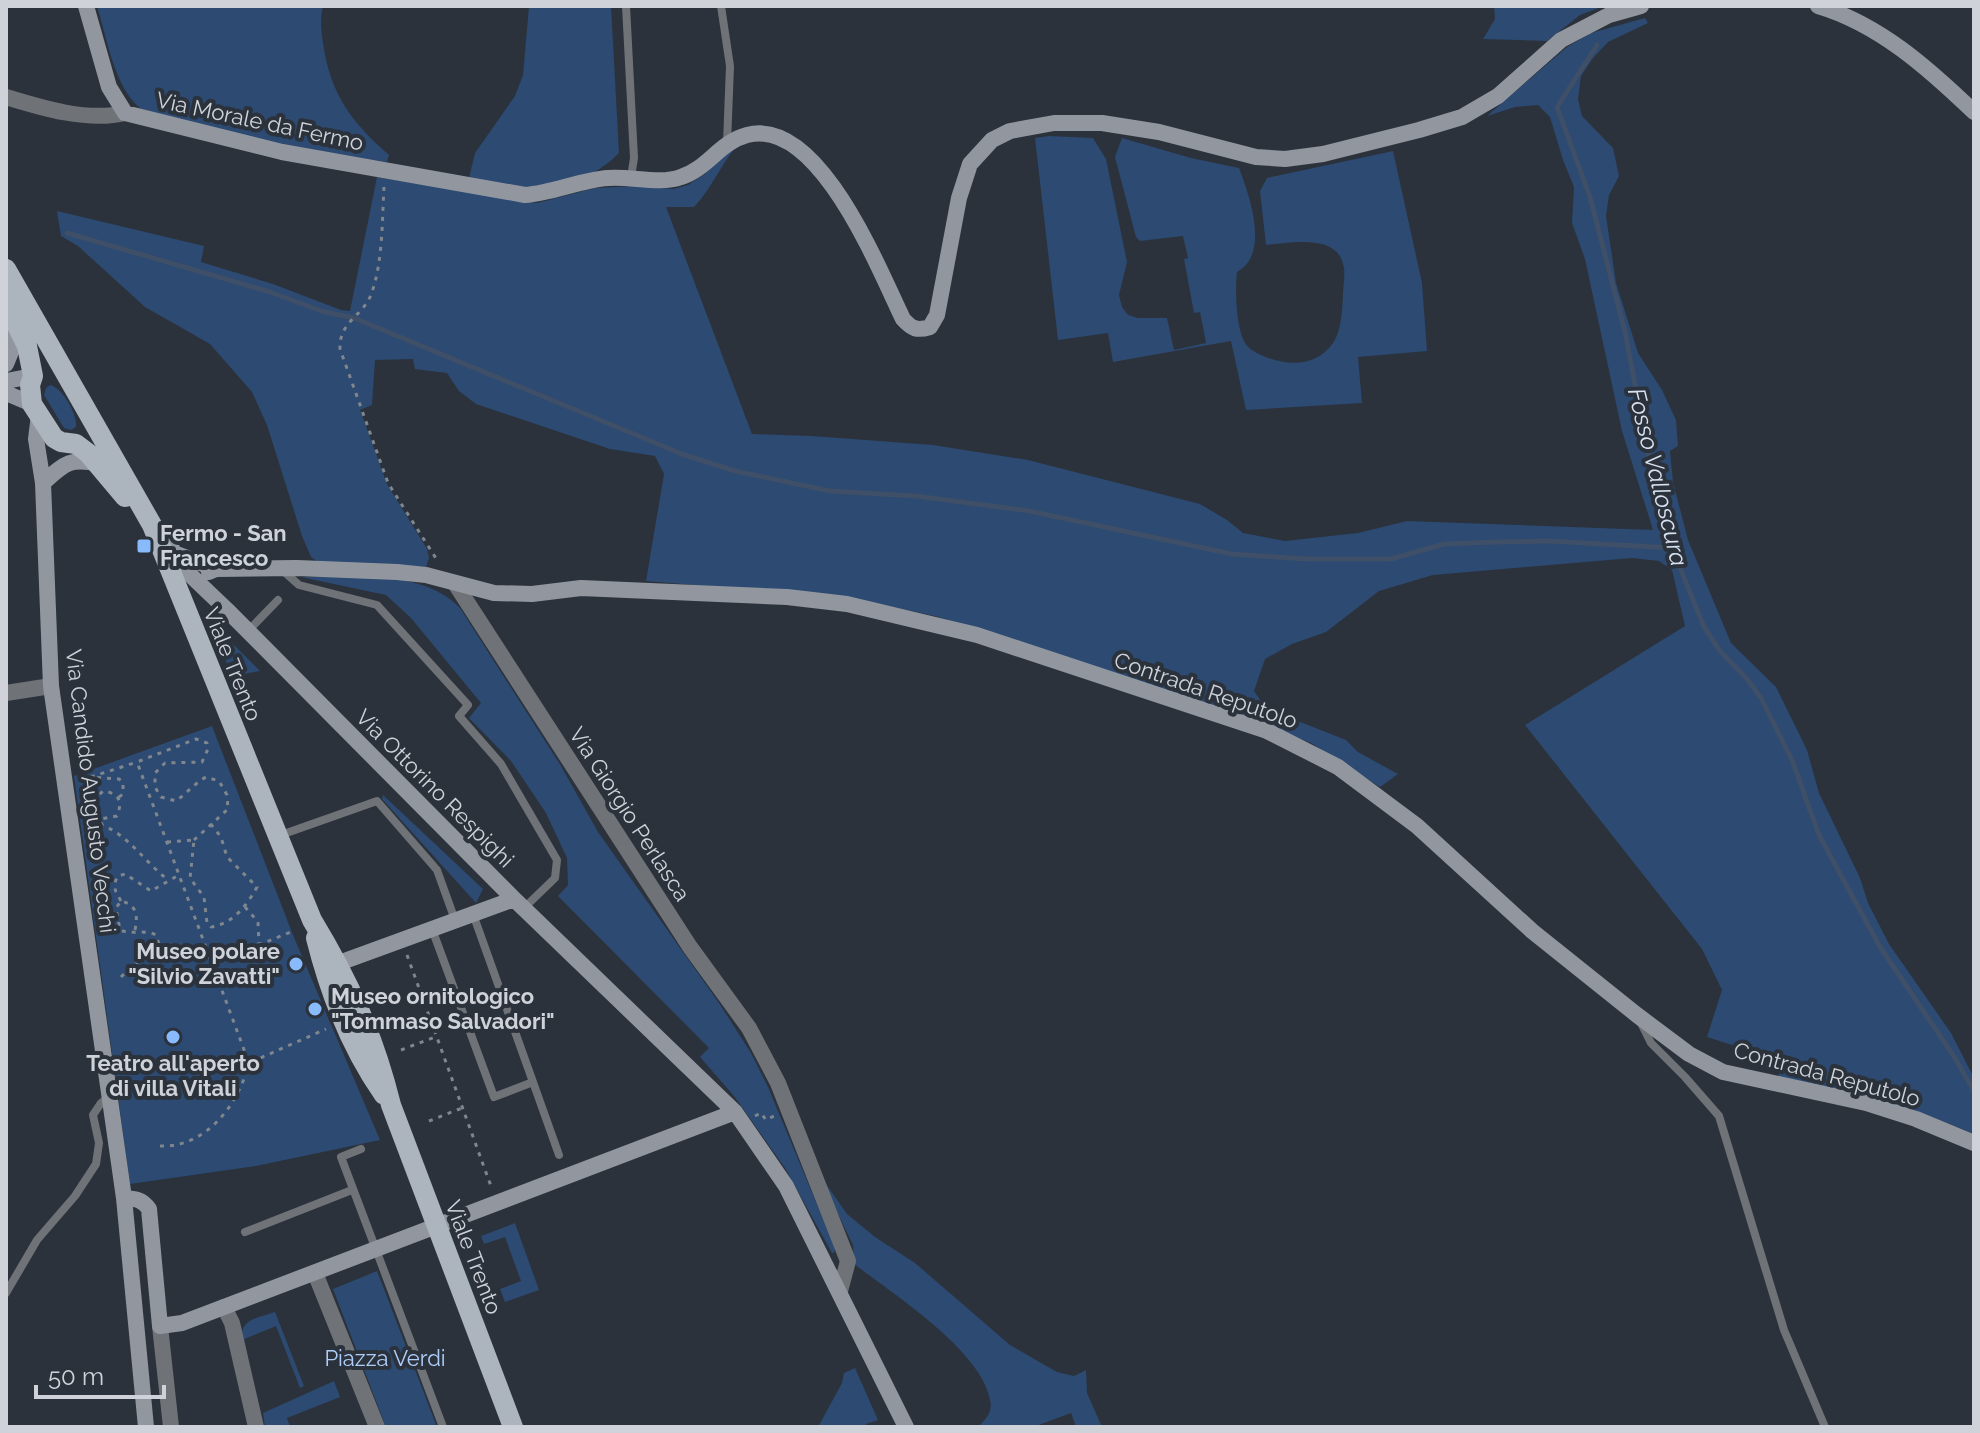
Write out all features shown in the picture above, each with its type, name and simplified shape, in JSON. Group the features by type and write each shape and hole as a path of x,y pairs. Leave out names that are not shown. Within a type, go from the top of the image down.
{"main road":[{"name":"Viale Trento","path":"6,269 152,525 175,576 182,603"},
{"path":"8,307 27,346 35,410"},
{"path":"33,376 49,369 68,374"},
{"name":"Viale Trento","path":"35,410 54,438 72,444 99,464 116,484 148,532 182,603 331,966 360,1061 391,1105 513,1427"},
{"path":"72,444 89,431 92,416"}],"street":[{"name":"Via Morale da Fermo","path":"86,6 109,87 125,113"},
{"path":"631,177 680,178 727,143 749,134 765,133 784,139 806,153 828,179 858,229 903,319 911,328 920,330 930,327 937,315 959,198 970,164 992,140 1010,131 1054,123 1102,123 1159,132 1256,157 1285,159 1323,154 1462,117 1498,96 1561,40 1609,15 1641,6"},
{"path":"1818,6 1844,14 1883,35 1974,112"},
{"name":"Via Morale da Fermo","path":"6,97 45,108 110,117 125,113 282,152 525,195 546,194 605,178 631,177"},
{"path":"6,364 13,347 8,307"},
{"path":"6,381 33,376"},
{"path":"6,393 35,410"},
{"name":"Via Candido Augusto Vecchi","path":"35,410 43,483 51,686 124,1198 146,1427"},
{"path":"43,483 55,460 72,444"},
{"path":"43,483 68,462 81,460 99,464"},
{"name":"Via Ottorino Respighi","path":"126,477 148,506 184,569 201,588 739,1118 786,1186 906,1427"},
{"path":"174,553 216,569 397,572 426,575 456,585"},
{"path":"201,588 205,576 216,569"},
{"name":"Contrada Reputolo","path":"456,585 494,593 532,594 581,588 787,597 847,604 977,635 1267,731 1338,767 1417,826 1532,931 1689,1054 1723,1072 1866,1103 1974,1143"},
{"name":"Via Giorgio Perlasca","path":"456,585 682,934 749,1028 778,1083 848,1261 840,1291"},
{"path":"6,693 51,686"},
{"path":"331,966 473,914 519,904"},
{"path":"160,1326 182,1323 497,1203 739,1118"},
{"path":"124,1198 138,1199 149,1209 171,1427"},
{"path":"315,1273 377,1427"},
{"path":"224,1307 232,1323 256,1427"}],"lane":[{"path":"626,6 634,158 631,177"},
{"path":"721,6 730,66 727,143"},
{"path":"280,568 299,585 377,605 468,705 459,716 501,764 557,860 555,878 519,904"},
{"path":"248,631 278,600"},
{"path":"278,836 377,801 437,870 455,921"},
{"path":"473,914 559,1155"},
{"path":"432,929 494,1097 533,1082"},
{"path":"1637,1015 1651,1043 1719,1116 1784,1330 1825,1427"},
{"path":"6,1293 37,1240 75,1196 96,1164 99,1143 93,1115 101,1103 110,1097"},
{"path":"361,1149 341,1157 443,1427"},
{"path":"245,1232 352,1190"}],"path":[{"path":"119,797 123,794 123,782 119,779 91,777 196,739 207,743 208,749 202,762 165,763 155,773 155,787 161,797 176,801 193,784 206,777 219,781 227,795 228,809 210,823 194,840 190,878 204,897 207,923 211,927 245,907 257,887 227,857 221,837 210,823"},
{"path":"137,762 249,1063 239,1093 215,1122 184,1144 160,1146"},
{"path":"101,819 117,816 121,807 119,797 113,792 103,791 95,799 93,810 102,825 123,837 145,862 167,879"},
{"path":"167,842 194,840"},
{"path":"135,930 134,908 131,903 121,901 114,889 118,876 125,874 151,891 167,879 179,875"},
{"path":"121,901 116,908 120,930 156,935 160,947"},
{"path":"245,907 258,922 259,945"},
{"path":"212,964 293,931"},
{"path":"402,940 497,1203"},
{"path":"121,977 160,947 175,944 188,946 210,958"},
{"path":"249,1063 332,1026"},
{"path":"401,1050 437,1036"},
{"path":"429,1121 463,1108"},
{"path":"739,1118 761,1113 766,1120 788,1109"}],"green space":[{"path":"97,6 323,6 323,43 337,92 353,118 389,155 387,162 280,147 141,109 132,100 118,75"},
{"path":"529,6 611,6 619,153 585,178 554,189 527,190 468,182 475,153 515,96 523,75"},
{"path":"1494,6 1604,6 1580,15 1547,41 1483,39 1495,19"},
{"path":"1645,18 1648,23 1608,42 1593,58 1581,76 1578,99 1582,116 1613,148 1619,176 1609,195 1606,216 1616,283 1638,353 1662,390 1676,420 1678,446 1670,451 1673,482 1688,540 1731,643 1776,687 1807,750 1819,793 1889,944 1951,1033 1974,1078 1974,1134 1902,1108 1778,1077 1782,1061 1707,1037 1722,990 1702,949 1525,725 1685,626 1672,570 1659,561 1632,558 1433,575 1379,591 1326,632 1292,644 1265,659 1254,691 1261,701 1275,712 1346,740 1358,752 1398,774 1380,787 1311,743 1274,728 1013,639 935,616 850,598 646,581 664,474 655,456 610,449 476,404 459,391 447,373 415,369 413,359 375,360 372,405 360,410 387,484 427,549 429,558 426,567 320,563 311,557 302,536 267,425 252,392 210,344 145,307 78,246 61,236 57,211 204,246 201,262 350,311 377,177 537,203 595,188 637,186 673,189 688,185 739,144 694,207 666,207 752,434 933,445 1028,460 1200,504 1243,533 1285,541 1358,533 1407,521 1653,530 1622,431 1585,259 1572,223 1574,187 1550,117 1538,105 1515,107 1487,116 1567,47 1591,33"},
{"path":"1035,138 1093,138 1106,159 1127,262 1119,295 1122,307 1128,315 1138,318 1167,318 1174,350 1206,343 1200,312 1194,313 1183,236 1140,241 1136,237 1115,157 1122,138 1239,168 1252,209 1255,239 1247,264 1237,272 1241,332 1244,342 1253,351 1290,363 1318,357 1336,338 1342,313 1344,268 1339,254 1321,244 1298,242 1266,245 1260,191 1267,178 1393,151 1422,283 1427,351 1358,357 1362,403 1246,410 1231,341 1113,362 1108,333 1058,340"},
{"path":"50,385 64,396 72,409 76,427 71,430 64,428 44,395"},
{"path":"301,577 406,581 444,595 460,608 561,766 598,832 751,1053 828,1231 834,1253 785,1168 734,1096 700,1057 709,1048 558,896 568,885 567,858 546,813 511,761 469,718 481,703 411,618 386,595"},
{"path":"215,628 219,630 260,671 232,676"},
{"path":"212,726 293,935 380,1140 256,1166 130,1184 74,776"},
{"path":"383,795 483,889 476,903 382,799"},
{"path":"819,1174 847,1214 915,1263 1010,1345 1057,1372 1074,1376 1086,1370 1087,1393 1102,1427 1076,1427 1071,1413 1033,1427 978,1427 991,1408 983,1381 971,1362 933,1324 854,1264 853,1245"},
{"path":"515,1223 539,1290 505,1302 500,1289 521,1281 505,1237 484,1244 481,1236"},
{"name":"Piazza Verdi","path":"377,1271 437,1427 386,1427 333,1289"},
{"path":"275,1312 304,1386 300,1388 276,1326 242,1340 247,1323"},
{"path":"855,1368 878,1420 866,1424 866,1427 818,1427 842,1383 844,1373"},
{"path":"334,1381 340,1397 287,1418 290,1427 265,1427 263,1413"}],"waterway":[{"name":"Fosso Valloscura","path":"1597,45 1557,107 1590,197 1625,332 1656,494 1672,548 1704,627 1720,651 1761,698 1792,760 1819,835 1880,947 1974,1091"},
{"path":"67,233 270,292 321,311 354,318 682,454 735,471 830,491 916,496 1029,511 1232,554 1305,559 1391,559 1444,544 1495,542 1550,541 1672,548"}],"place":[{"name":"Fermo - San Francesco","path":"144,546"},
{"name":"Museo polare \"Silvio Zavatti\"","path":"296,964"},
{"name":"Museo ornitologico \"Tommaso Salvadori\"","path":"315,1009"},
{"name":"Teatro all'aperto di villa Vitali","path":"173,1037"}]}
